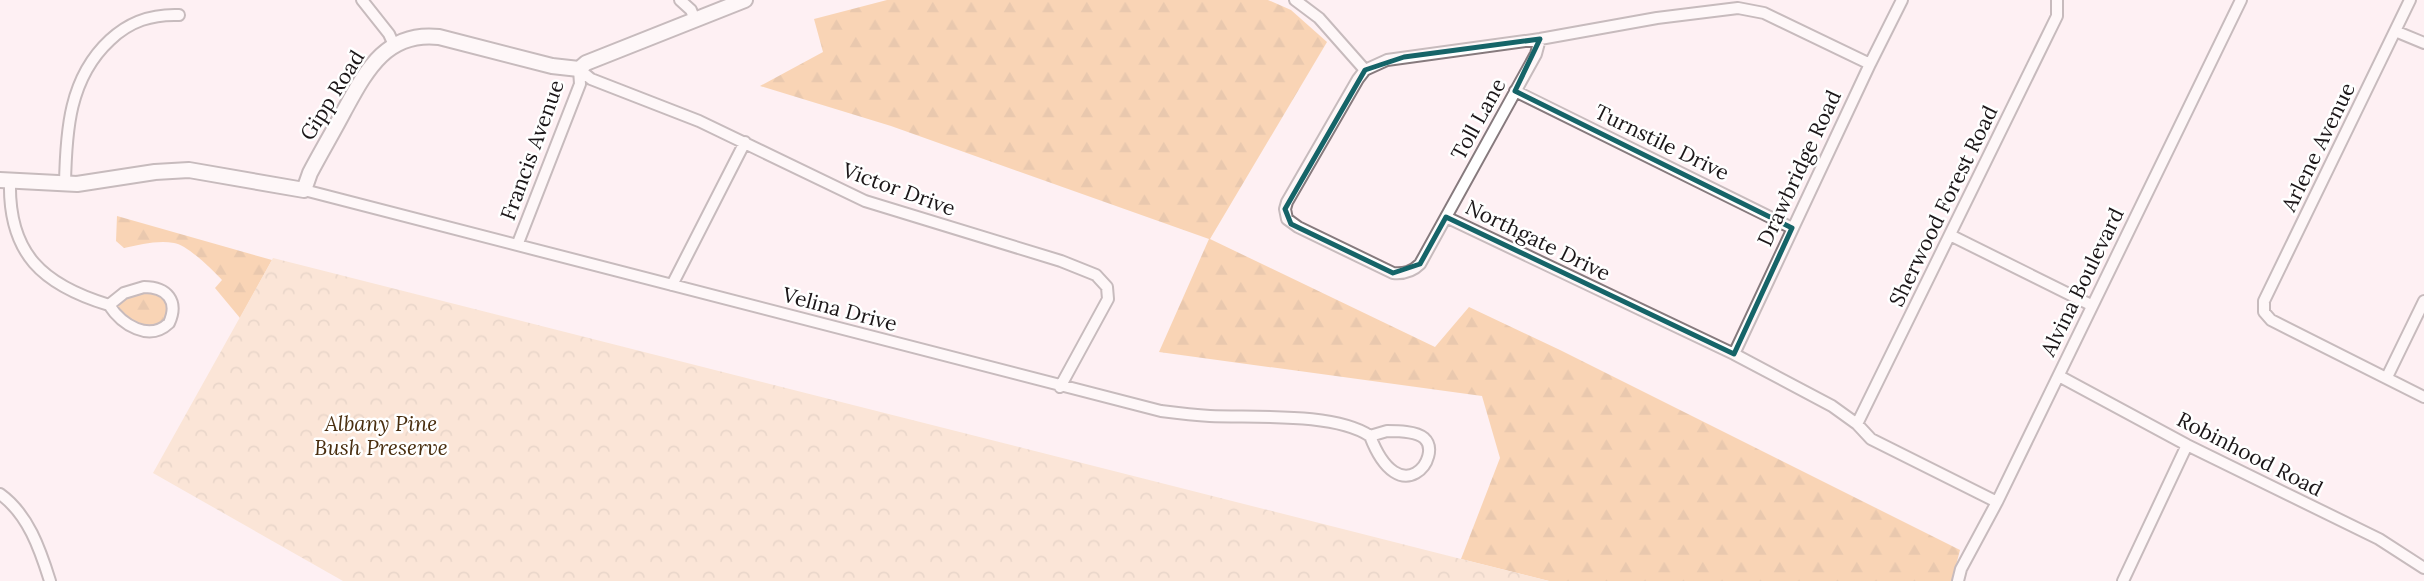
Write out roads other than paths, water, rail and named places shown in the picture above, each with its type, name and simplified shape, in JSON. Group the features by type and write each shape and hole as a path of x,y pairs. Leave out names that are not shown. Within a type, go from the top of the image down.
{"street":[{"path":"362,0 394,45"},
{"path":"680,0 691,10 695,20"},
{"path":"579,69 745,0"},
{"path":"1295,0 1319,18 1365,70 1404,57 1738,8 1764,13 1870,64"},
{"name":"Drawbridge Road","path":"1734,354 1902,0"},
{"name":"Alvina Boulevard","path":"1958,581 1961,569 1997,502 2241,0"},
{"name":"Arlene Avenue","path":"2387,377 2271,320 2264,312 2264,301 2410,0"},
{"name":"Sherwood Forest Road","path":"1857,424 2057,16 2058,1"},
{"path":"65,184 66,144 72,105 88,65 118,32 138,20 159,15 179,16"},
{"path":"2395,31 2424,43"},
{"name":"Gipp Road","path":"304,190 310,173 365,73 375,60 394,45 416,37 439,37 552,66 579,69"},
{"name":"Toll Lane","path":"1446,217 1536,54 1539,39"},
{"name":"Victor Drive","path":"579,69 591,79 699,121 865,201 1061,261 1101,278 1107,287 1108,299 1060,387"},
{"name":"Francis Avenue","path":"518,243 580,84 579,69"},
{"name":"Northgate Drive","path":"1365,70 1333,120 1287,202 1287,219 1298,227 1400,274 1420,264 1446,217 1734,354 1832,406 1857,424 1871,439 1997,502"},
{"name":"Turnstile Drive","path":"1515,91 1792,228"},
{"path":"672,285 745,142"},
{"path":"109,305 124,293 155,287 168,296 173,309 172,317 165,328 152,333 145,332 119,318 109,305 68,289 37,269 29,260 15,228 5,181 91,183 182,170 221,174 304,190"},
{"name":"Velina Drive","path":"304,190 518,243 1060,387 1161,411 1209,416 1308,419 1348,425 1359,428 1370,436 1384,464 1396,475 1404,477 1413,474 1427,462 1429,446 1425,439 1418,435 1387,430 1370,436"},
{"path":"1950,236 2091,305"},
{"path":"2424,301 2387,377 2424,397"},
{"name":"Robinhood Road","path":"2059,376 2187,445 2379,539 2424,568"},
{"path":"2123,581 2187,445"},
{"path":"0,494 23,519 36,542 50,581"}],"park label":[{"name":"Albany Pine Bush Preserve","path":"381,435"}]}
